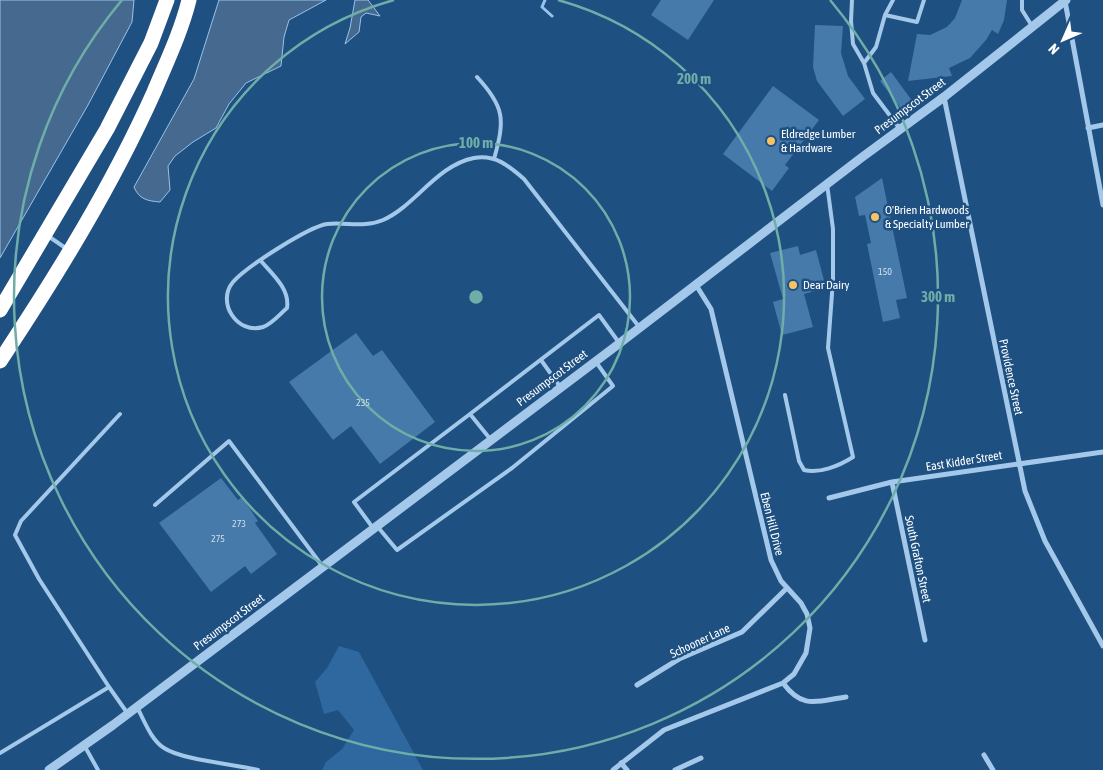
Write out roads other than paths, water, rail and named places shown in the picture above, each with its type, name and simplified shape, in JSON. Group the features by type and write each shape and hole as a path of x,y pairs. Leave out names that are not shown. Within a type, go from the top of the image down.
{"highway":[{"path":"0,310 46,235 130,86 167,0"},
{"path":"0,362 70,251 136,133 182,27 189,0"}],"street":[{"name":"Presumpscot Street","path":"49,770 128,714 620,344 827,184 944,97 1065,0"},
{"path":"1065,0 1103,205"},
{"name":"Providence Street","path":"944,97 1019,463 1036,523 1103,646"},
{"path":"1088,128 1103,126"},
{"name":"Eben Hill Drive","path":"613,770 664,730 783,683 794,674 806,653 810,628 804,609 776,572 766,545 711,309 696,285"},
{"name":"East Kidder Street","path":"829,498 892,482 1103,452"},
{"name":"South Grafton Street","path":"892,482 925,640"},
{"name":"Schooner Lane","path":"637,685 679,659 742,632 787,588"},
{"path":"783,683 792,695 805,702 846,697"},
{"path":"984,754 993,770"},
{"path":"675,770 701,758"},
{"path":"621,763 627,770"}],"lane":[{"path":"852,0 850,21 853,44 864,63 873,93 900,129"},
{"path":"864,63 876,47 893,0"},
{"path":"886,15 917,22 924,0"},
{"path":"1022,0 1022,10 1032,26"},
{"path":"477,77 495,99 502,117 494,160"},
{"path":"261,261 286,293 288,298 287,308 263,327 246,328 235,320 229,309 227,293 233,282 261,261 286,244 326,224 370,224 385,219 451,168 473,158 489,157 507,164 524,179 640,328"},
{"path":"785,395 799,461 804,470 812,472 845,462 853,457 828,348 833,280 833,228 827,184"},
{"path":"46,235 70,251"},
{"path":"596,362 614,386 512,468 397,550 375,528 354,502 599,315 620,344"},
{"path":"540,360 561,388"},
{"path":"120,414 21,521 15,535 39,579 128,714"},
{"path":"470,414 491,440"},
{"path":"155,505 229,441 323,567"},
{"path":"0,753 110,687"},
{"path":"137,707 151,734 164,748 178,754 258,770"},
{"path":"84,745 98,770"}],"waterway":[{"path":"545,0 542,7 552,16"}],"place":[{"name":"Eldredge Lumber & Hardware","path":"771,141"},
{"name":"O'Brien Hardwoods & Specialty Lumber","path":"875,217"},
{"name":"Dear Dairy","path":"793,285"}]}
